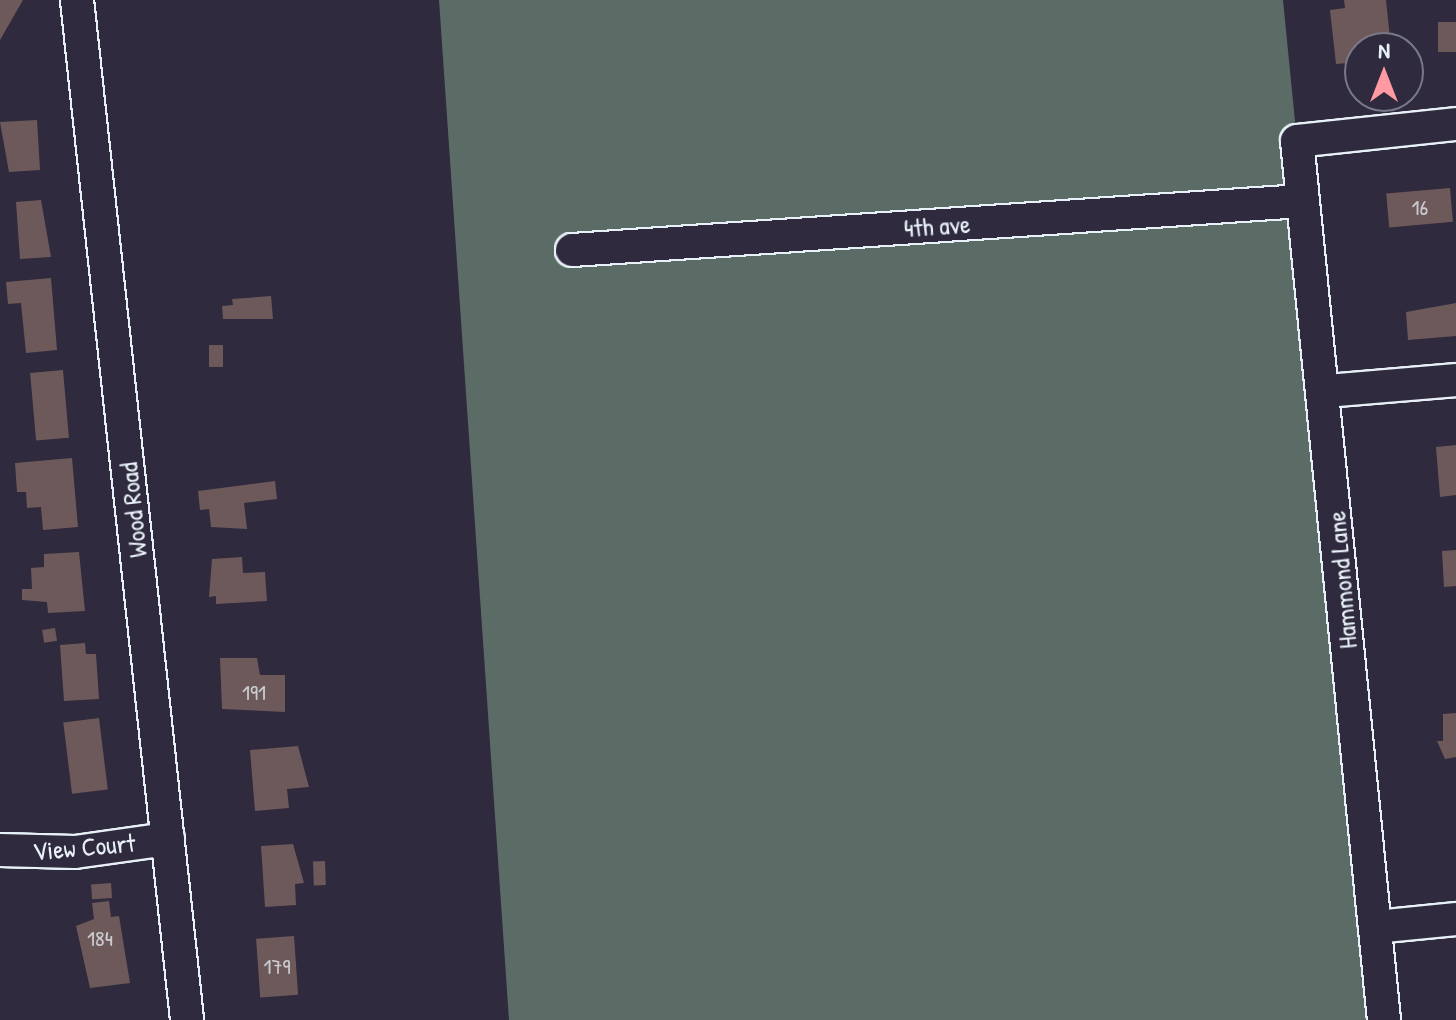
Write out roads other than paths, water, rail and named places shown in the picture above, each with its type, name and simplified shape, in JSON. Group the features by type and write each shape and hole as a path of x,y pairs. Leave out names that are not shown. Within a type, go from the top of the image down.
{"street":[{"name":"Wood Road","path":"77,0 187,1020"},
{"name":"Hammond Lane","path":"1384,1020 1326,391 1297,141 1456,124"},
{"name":"4th ave","path":"572,250 1302,201"},
{"path":"1326,391 1456,380"},
{"name":"View Court","path":"0,850 75,852 168,839"},
{"path":"1375,927 1456,919"}]}
